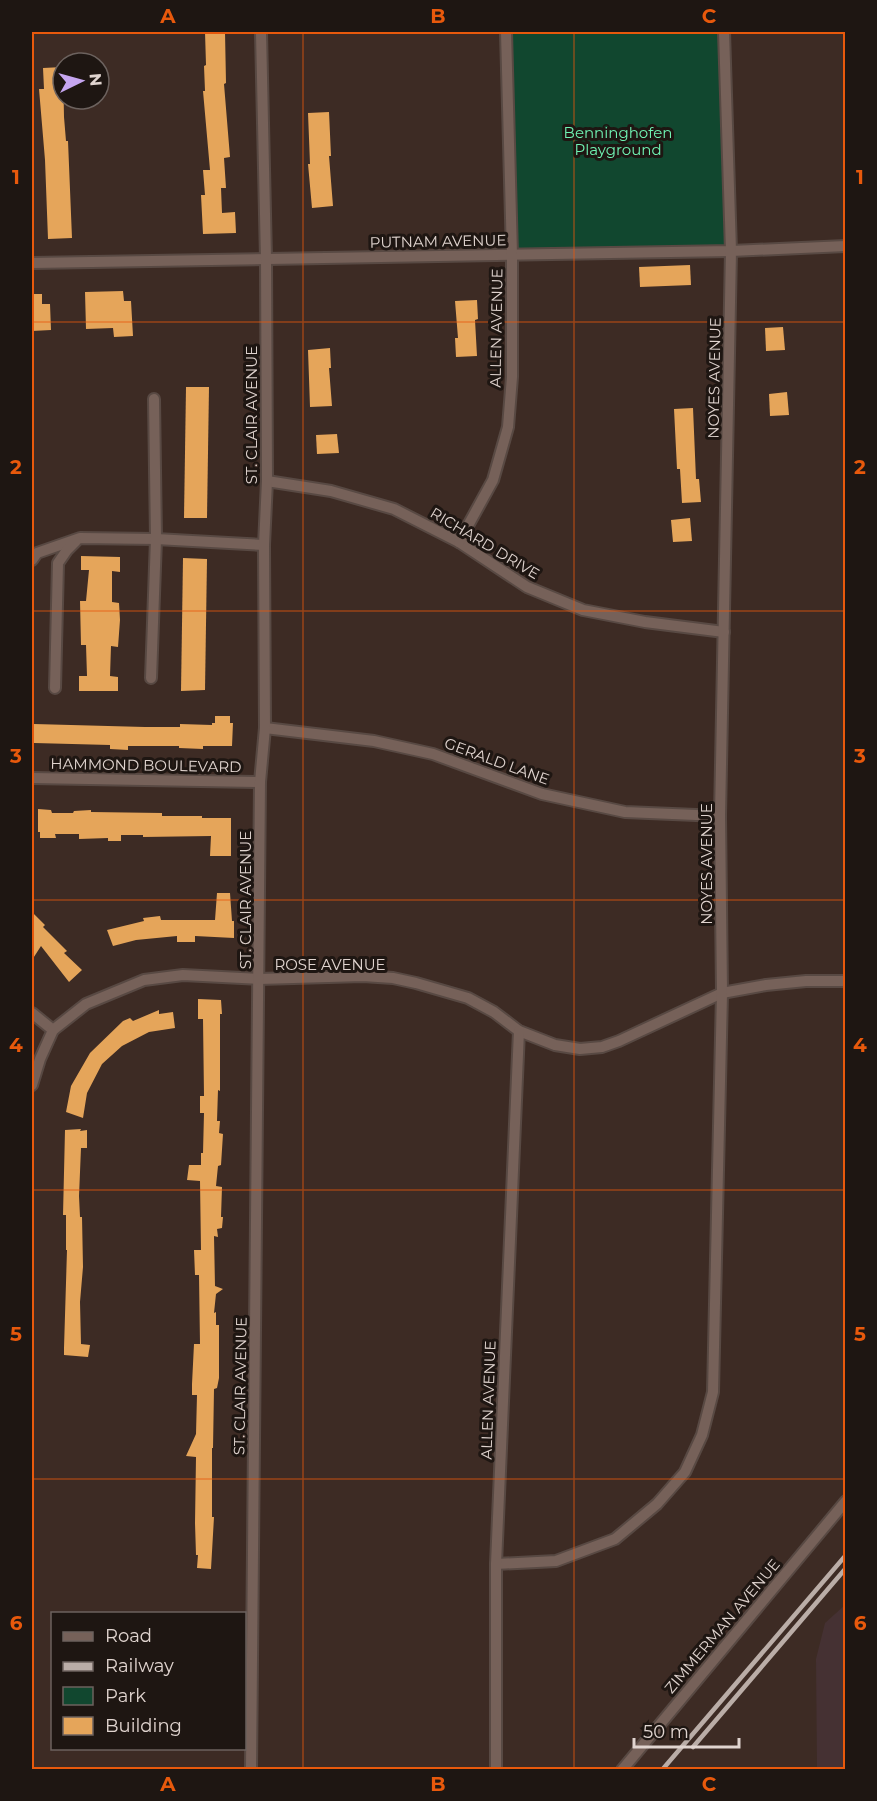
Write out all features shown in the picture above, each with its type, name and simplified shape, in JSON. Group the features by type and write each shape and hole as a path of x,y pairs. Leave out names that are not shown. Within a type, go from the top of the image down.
{"street":[{"name":"ST. CLAIR AVENUE","path":"252,1770 260,782 265,728 264,545 267,481 266,259 261,32"},
{"name":"ALLEN AVENUE","path":"459,542 492,480 508,427 512,377 512,255 506,32"},
{"name":"NOYES AVENUE","path":"496,1564 556,1561 615,1539 657,1504 685,1472 702,1435 713,1392 722,993 720,816 731,251 724,32"},
{"name":"PUTNAM AVENUE","path":"32,263 731,251 846,246"},
{"path":"151,678 156,539 154,399"},
{"name":"RICHARD DRIVE","path":"267,481 331,491 394,509 459,542 527,587 583,610 645,622 724,632"},
{"path":"55,688 58,563 67,550 80,538"},
{"path":"32,560 38,552 80,538 156,539 264,545"},
{"name":"GERALD LANE","path":"265,728 374,741 433,754 542,794 625,812 720,816"},
{"name":"HAMMOND BOULEVARD","path":"32,778 260,782"},
{"name":"ROSE AVENUE","path":"53,1030 86,1004 144,980 183,975 259,979 363,976 393,978 468,998 494,1012 519,1031 555,1045 580,1049 602,1047 619,1041 722,993 806,981 846,981"},
{"path":"32,1013 53,1030 40,1059 32,1085"},
{"name":"ALLEN AVENUE","path":"496,1770 496,1564 519,1031"},
{"name":"ZIMMERMAN AVENUE","path":"621,1770 846,1501"}],"shaded area":[{"path":"845,1605 845,1769 817,1769 816,1659 825,1623"}],"green space":[{"name":"Benninghofen Playground","path":"506,32 724,32 731,251 512,255"}],"building":[{"path":"205,32 225,32 226,83 224,84 230,157 224,158 226,188 221,188 222,213 235,212 236,233 203,234 201,195 205,195 203,170 210,170 203,91 205,91 204,66 206,65"},
{"path":"43,68 51,68 51,111 64,111 66,141 68,141 72,238 48,239 39,89 44,89"},
{"path":"329,112 331,156 329,156 333,206 312,208 308,164 310,164 308,113"},
{"path":"690,265 691,285 640,287 639,267"},
{"path":"123,291 124,301 131,301 133,336 114,337 113,328 86,329 85,292"},
{"path":"32,294 42,294 42,304 50,304 51,330 32,331"},
{"path":"477,300 478,319 475,320 477,356 456,357 455,338 458,338 455,301"},
{"path":"783,327 785,350 766,351 765,328"},
{"path":"330,348 332,406 310,407 308,350"},
{"path":"186,387 209,387 207,518 184,518"},
{"path":"787,392 789,415 770,416 769,394"},
{"path":"693,408 696,479 699,479 701,502 682,503 680,469 677,469 674,409"},
{"path":"337,434 339,453 317,454 316,435"},
{"path":"690,518 692,541 673,542 671,520"},
{"path":"81,556 120,557 120,572 112,571 112,602 119,603 120,620 118,647 111,646 110,676 118,677 118,691 79,691 79,676 87,676 86,645 81,645 80,601 86,601 89,570 81,570"},
{"path":"183,558 207,559 205,690 181,691"},
{"path":"215,716 230,716 230,723 233,723 232,746 203,746 203,749 179,748 179,746 128,746 128,750 110,749 110,745 34,743 34,724 180,727 180,724 212,725 215,723"},
{"path":"38,809 51,810 52,813 91,810 91,812 162,813 162,816 231,818 231,856 210,856 211,836 121,835 121,841 108,841 108,838 79,839 79,834 55,834 56,838 40,838"},
{"path":"217,893 230,893 234,938 195,936 195,942 177,942 177,936 136,940 113,946 107,930 144,921 143,918 160,916 161,920 215,920"},
{"path":"32,912 45,925 43,927 67,951 64,953 82,970 69,982 41,946 32,960"},
{"path":"198,999 221,1000 222,1014 220,1014 220,1091 218,1090 217,1121 220,1121 219,1133 223,1134 221,1165 218,1166 216,1186 222,1187 221,1217 223,1217 222,1228 217,1229 218,1237 214,1236 215,1286 223,1289 216,1294 214,1313 216,1312 216,1325 219,1325 219,1378 217,1388 214,1389 212,1517 214,1517 211,1569 197,1568 196,1457 186,1456 196,1434 197,1395 192,1395 192,1384 194,1344 200,1344 199,1275 195,1275 194,1250 201,1250 200,1181 187,1180 189,1165 201,1165 201,1153 203,1153 204,1113 200,1113 200,1096 204,1096 203,1019 198,1019"},
{"path":"159,1010 159,1014 173,1012 175,1028 149,1032 122,1046 102,1064 87,1093 83,1118 66,1112 71,1086 90,1053 123,1021 130,1018 133,1021"},
{"path":"81,1129 80,1131 87,1130 87,1148 81,1148 79,1196 80,1217 82,1217 83,1267 80,1302 81,1344 90,1345 88,1357 64,1355 67,1250 66,1215 63,1215 65,1130"}],"railway":[{"path":"662,1770 846,1555"},
{"path":"693,1747 846,1568"}]}
